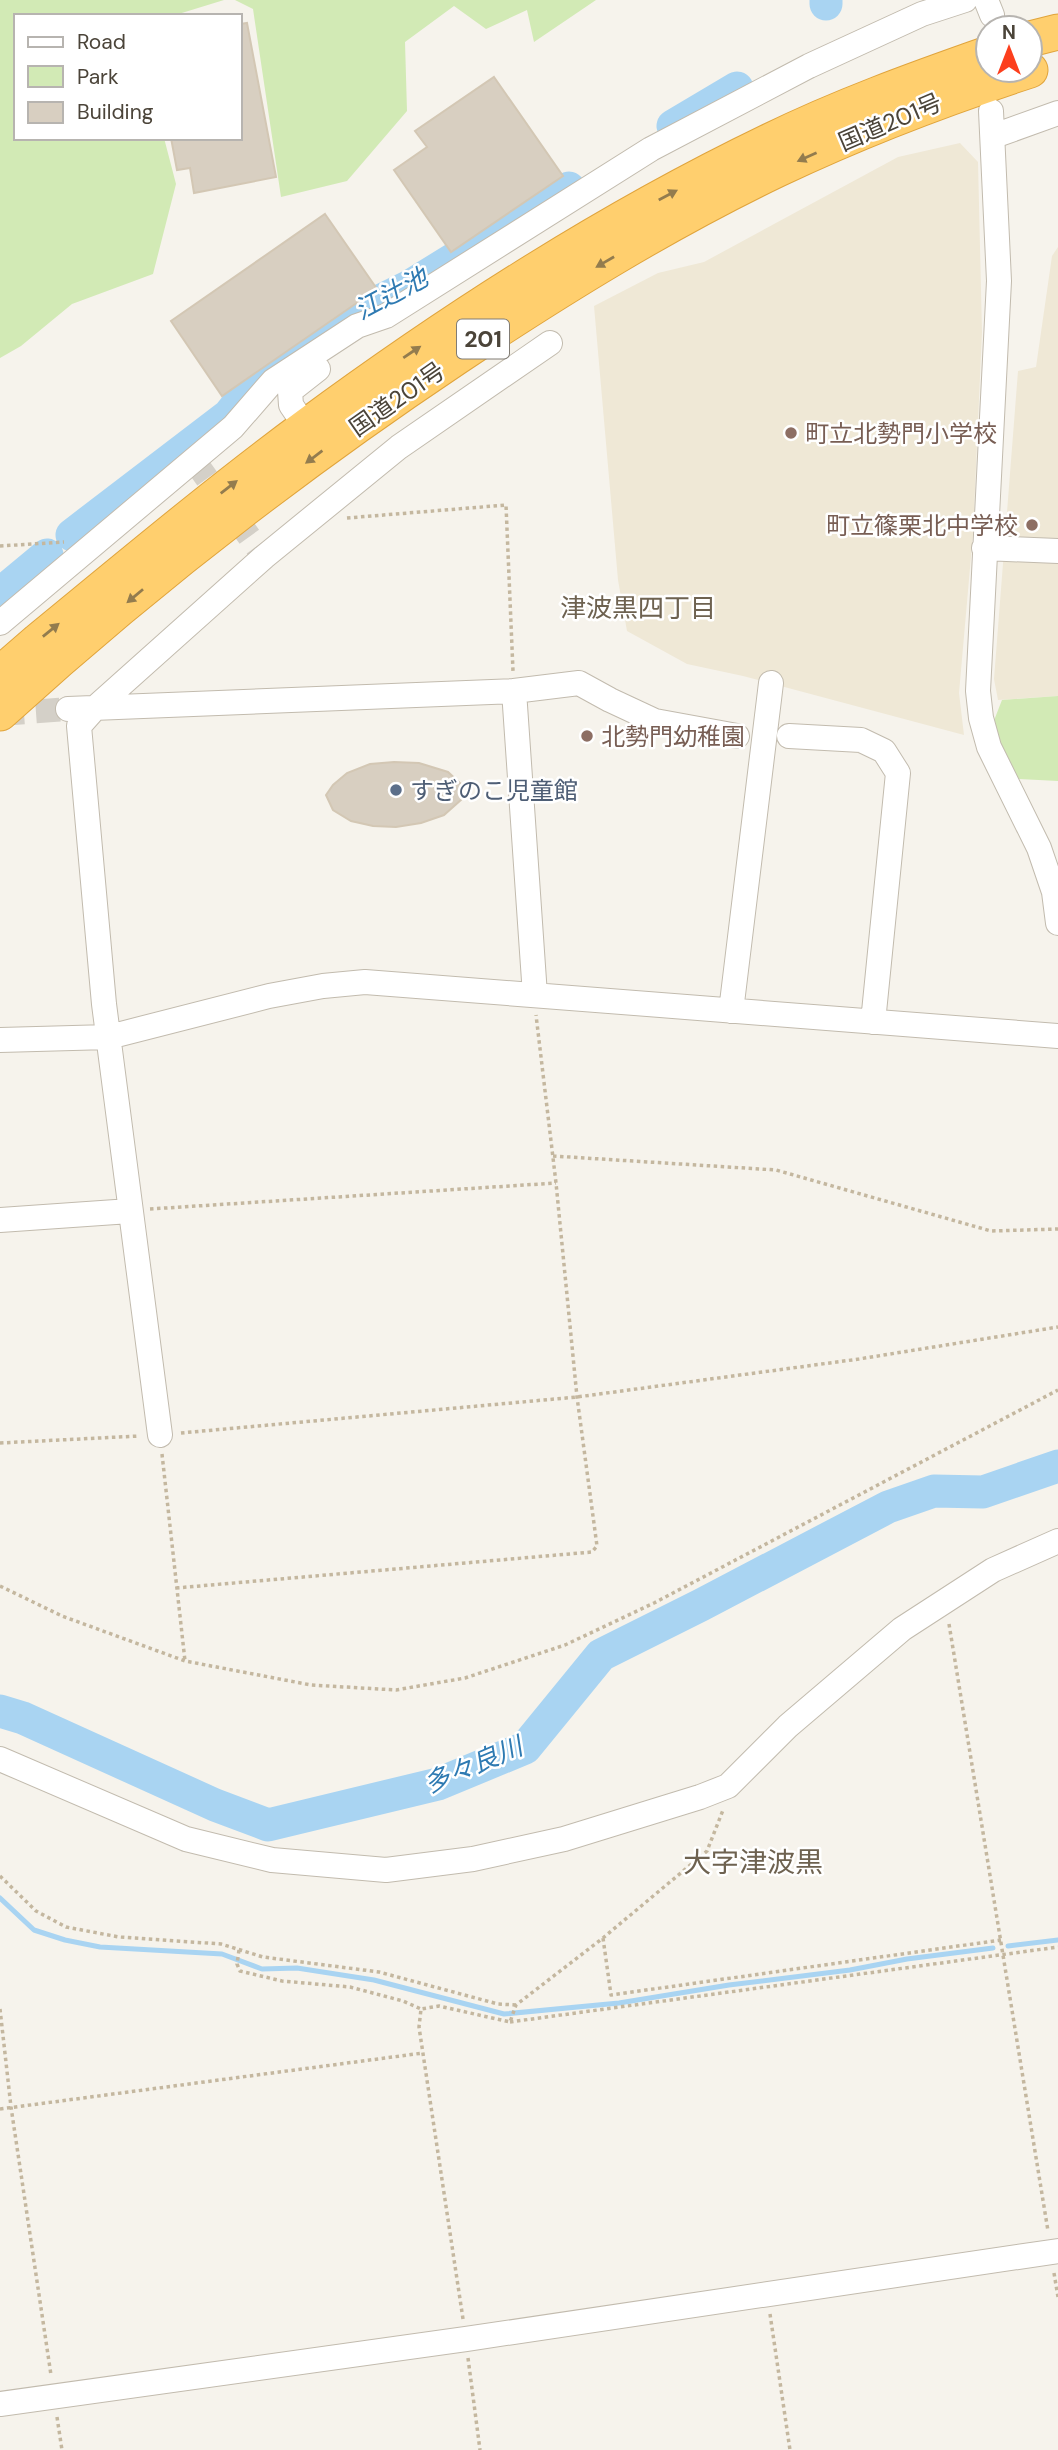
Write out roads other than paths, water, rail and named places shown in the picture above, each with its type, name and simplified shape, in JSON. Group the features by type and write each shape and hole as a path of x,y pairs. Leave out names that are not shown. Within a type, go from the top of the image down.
{"highway":[{"name":"国道201号","path":"0,674 79,607 306,427 491,299 636,212 768,142 842,109 974,59"},
{"name":"国道201号","path":"0,713 54,663 176,561 299,468 389,402 588,271 778,169 935,101 987,84"}],"street":[{"path":"306,427 291,405 290,391 386,316 651,149 809,66 922,14 965,0"},
{"path":"991,111 999,281 978,691 981,718 989,747 1039,848 1055,892 1058,923"},
{"path":"994,136 1058,113"},
{"path":"0,623 233,427 273,381 357,326 386,316"},
{"path":"160,1435 104,1004 79,726 94,708 264,557 398,447 550,343"},
{"path":"984,548 1058,551"},
{"path":"68,709 514,691 579,683 655,722 737,736"},
{"path":"731,1011 771,683"},
{"path":"514,691 535,995"},
{"path":"789,736 861,740 884,751 898,773 873,1022"},
{"path":"0,1040 110,1037 269,996 323,986 365,982 1058,1036"},
{"path":"0,1220 130,1211"},
{"path":"0,1759 186,1839 272,1860 386,1870 473,1859 564,1839 700,1797 727,1786 788,1726 892,1638 993,1570 1058,1541"},
{"path":"0,2404 466,2339 1055,2251"}],"waterway":[{"name":"江辻池","path":"673,126 737,88"},
{"name":"江辻池","path":"72,535 229,415 264,371 341,320 410,286 569,188"},
{"name":"江辻池","path":"0,594 47,555"},
{"name":"多々良川","path":"0,1711 23,1718 215,1805 268,1825 438,1784 525,1748 601,1655 888,1507 934,1491 983,1492 1058,1466"},
{"path":"0,1898 34,1930 65,1940 100,1947 222,1954 262,1969 297,1968 374,1980 504,2014 619,2003 993,1948"},
{"path":"1008,1946 1058,1940"}],"tunnel":[{"path":"193,459 264,557"},
{"path":"0,714 68,709"}],"place":[{"name":"町立北勢門小学校","path":"791,433"},
{"name":"町立篠栗北中学校","path":"1032,525"},
{"name":"北勢門幼稚園","path":"587,736"},
{"name":"すぎのこ児童館","path":"396,790"}],"district":[{"name":"津波黒四丁目","path":"638,608"},
{"name":"大字津波黒","path":"753,1862"}]}
